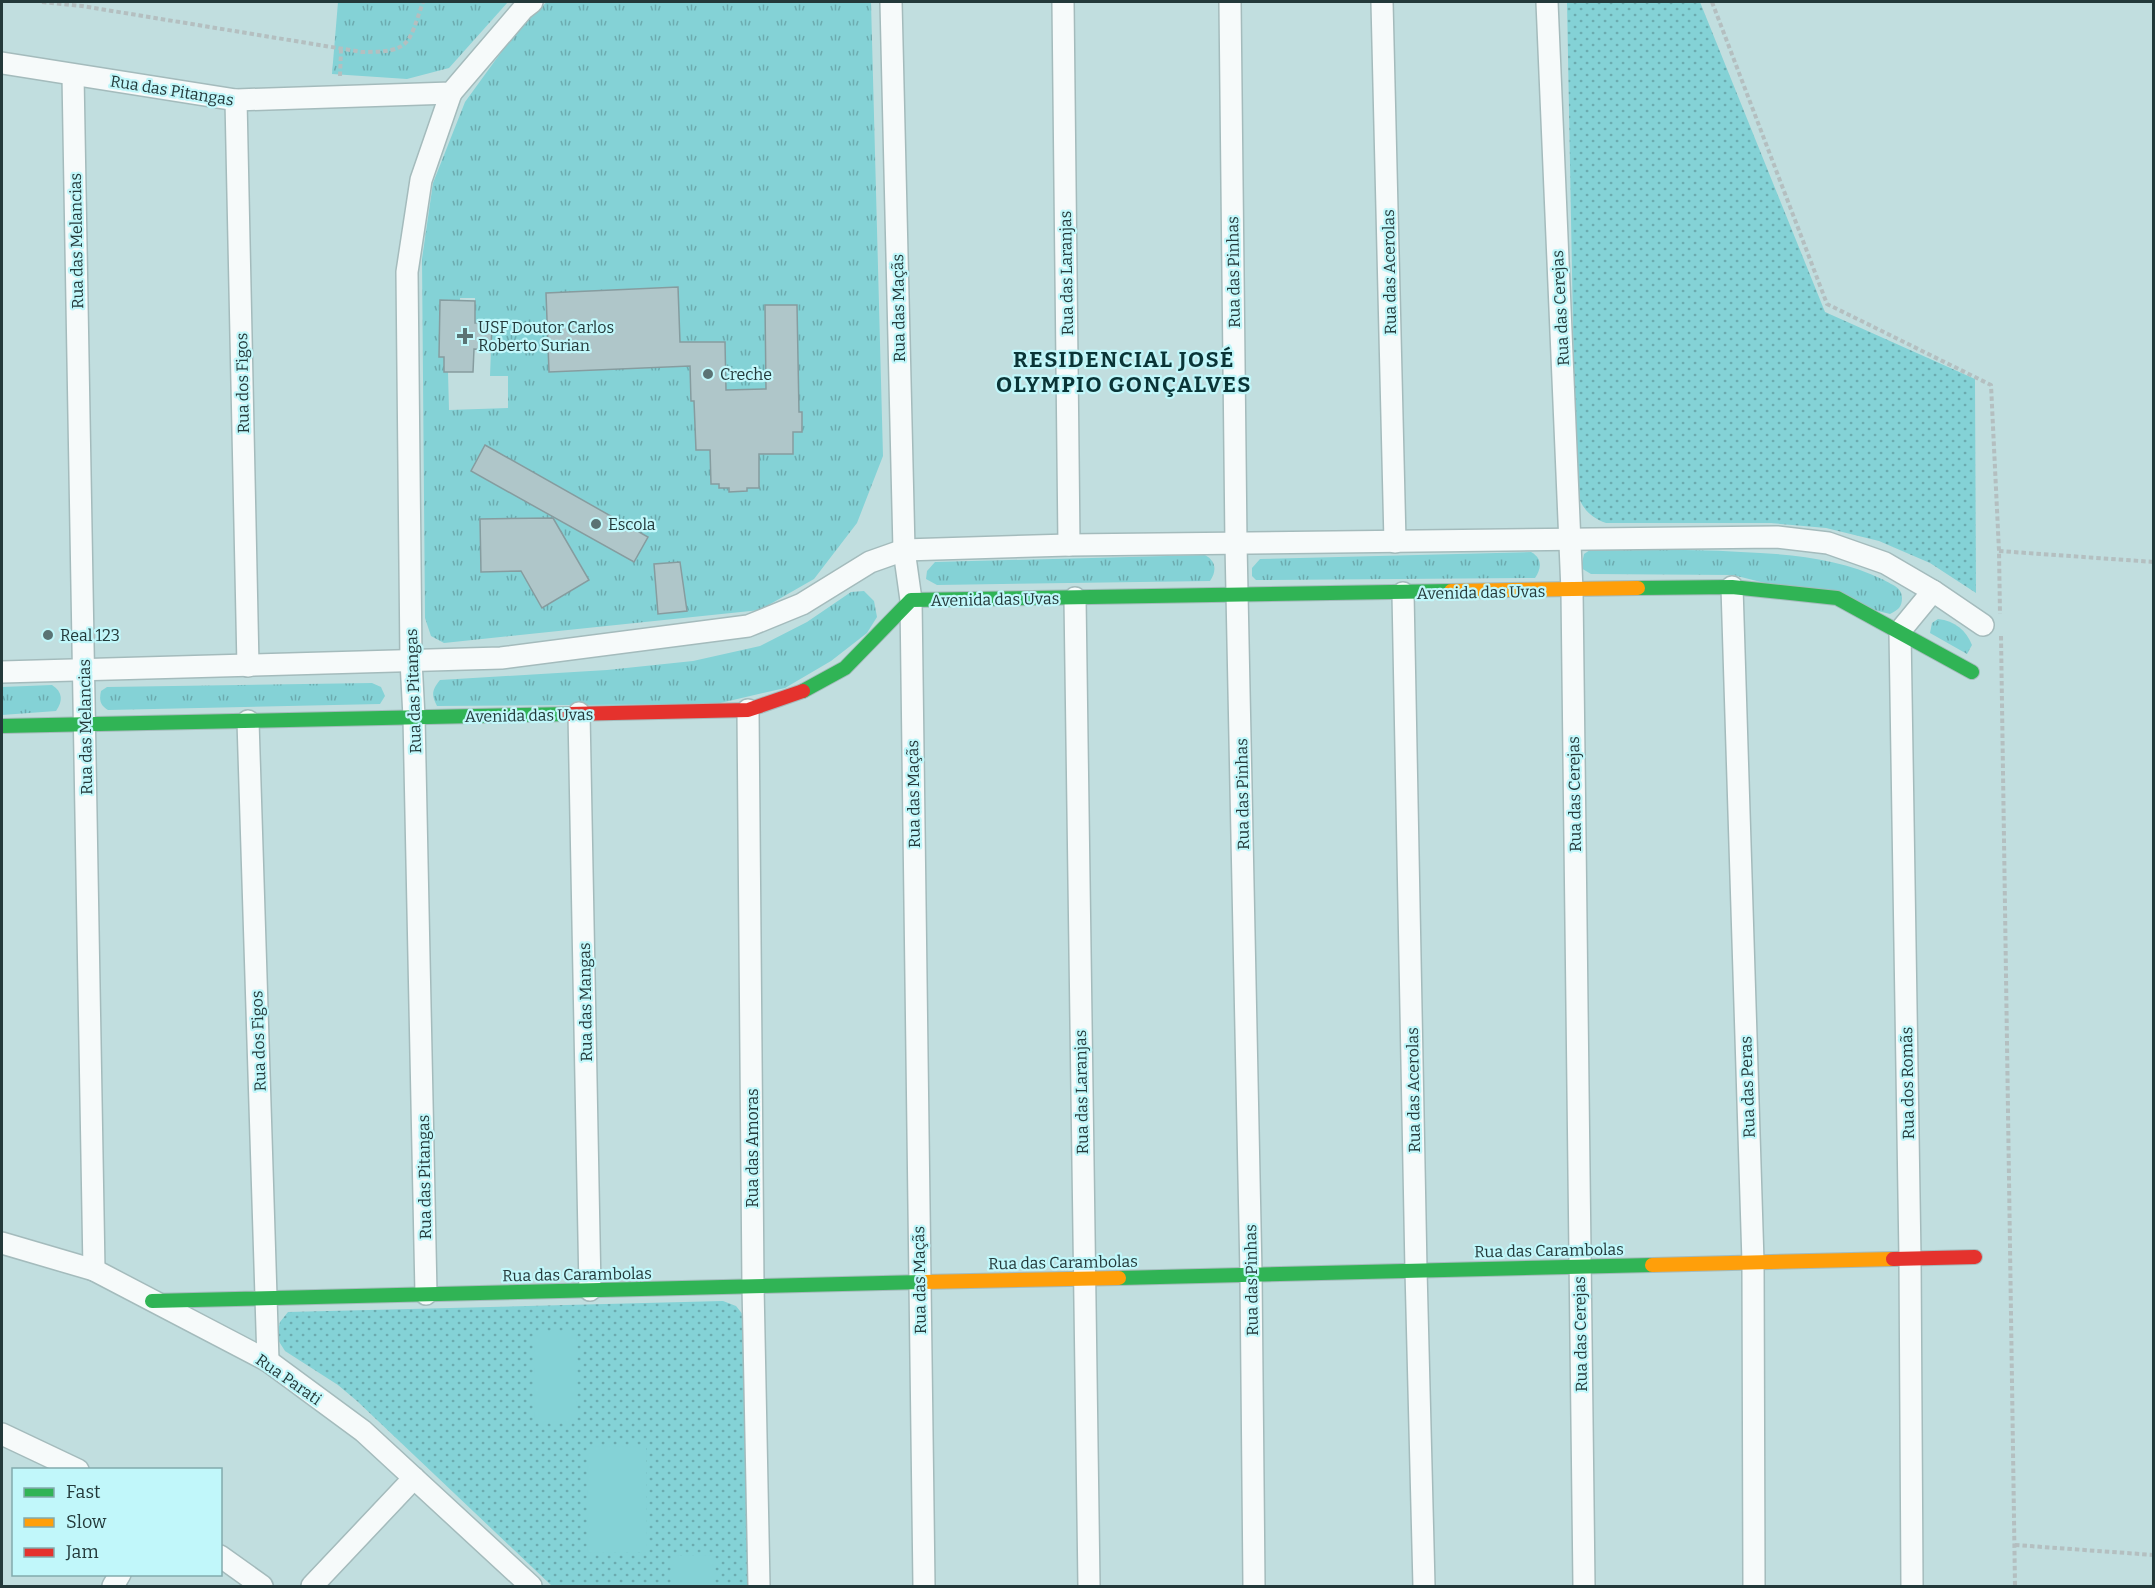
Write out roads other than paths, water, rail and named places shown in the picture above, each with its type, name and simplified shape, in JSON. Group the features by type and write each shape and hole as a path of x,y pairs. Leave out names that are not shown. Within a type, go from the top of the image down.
{"street":[{"name":"Rua das Pitangas","path":"426,1294 411,661 407,272 421,180 451,93 523,9 532,2"},
{"name":"Rua das Maçãs","path":"891,2 904,550 911,600 924,1587"},
{"name":"Rua das Laranjas","path":"1063,2 1069,545"},
{"name":"Rua das Pinhas","path":"1230,2 1236,544 1251,1274 1254,1587"},
{"name":"Rua das Acerolas","path":"1382,2 1395,542"},
{"name":"Rua das Cerejas","path":"1547,2 1571,540 1584,1587"},
{"name":"Rua das Pitangas","path":"2,63 236,100 451,93"},
{"name":"Rua das Melancias","path":"73,75 94,1270"},
{"name":"Rua dos Figos","path":"236,100 248,666"},
{"path":"2,672 501,658 748,626 802,604 870,562 904,550 1069,545 1777,537 1828,543 1885,563 1995,628"},
{"name":"Avenida das Uvas","path":"2,726 748,710 798,694 845,668 911,600 1732,587 1837,598 1972,672"},
{"name":"Rua das Peras","path":"1732,587 1753,1262 1754,1587"},
{"path":"1900,631 1933,591"},
{"name":"Rua das Acerolas","path":"1403,593 1424,1587"},
{"name":"Rua das Laranjas","path":"1075,598 1089,1587"},
{"name":"Rua dos Romãs","path":"1900,631 1910,1258 1912,1587"},
{"name":"Rua das Amoras","path":"748,710 753,1286 759,1587"},
{"name":"Rua das Mangas","path":"579,713 590,1290"},
{"name":"Rua dos Figos","path":"248,721 268,1361"},
{"name":"Rua Parati","path":"2,1243 94,1270 268,1361 363,1431 531,1587"},
{"name":"Rua das Carambolas","path":"152,1301 1975,1257"},
{"path":"2,1434 74,1468"},
{"path":"312,1587 414,1478"},
{"path":"222,1558 262,1587"}],"place":[{"name":"USF Doutor Carlos Roberto Surian","path":"465,336"},
{"name":"Creche","path":"708,374"},
{"name":"Escola","path":"596,524"},
{"name":"Real 123","path":"48,635"}],"district":[{"name":"RESIDENCIAL JOSÉ OLYMPIO GONÇALVES","path":"1124,372"}]}
